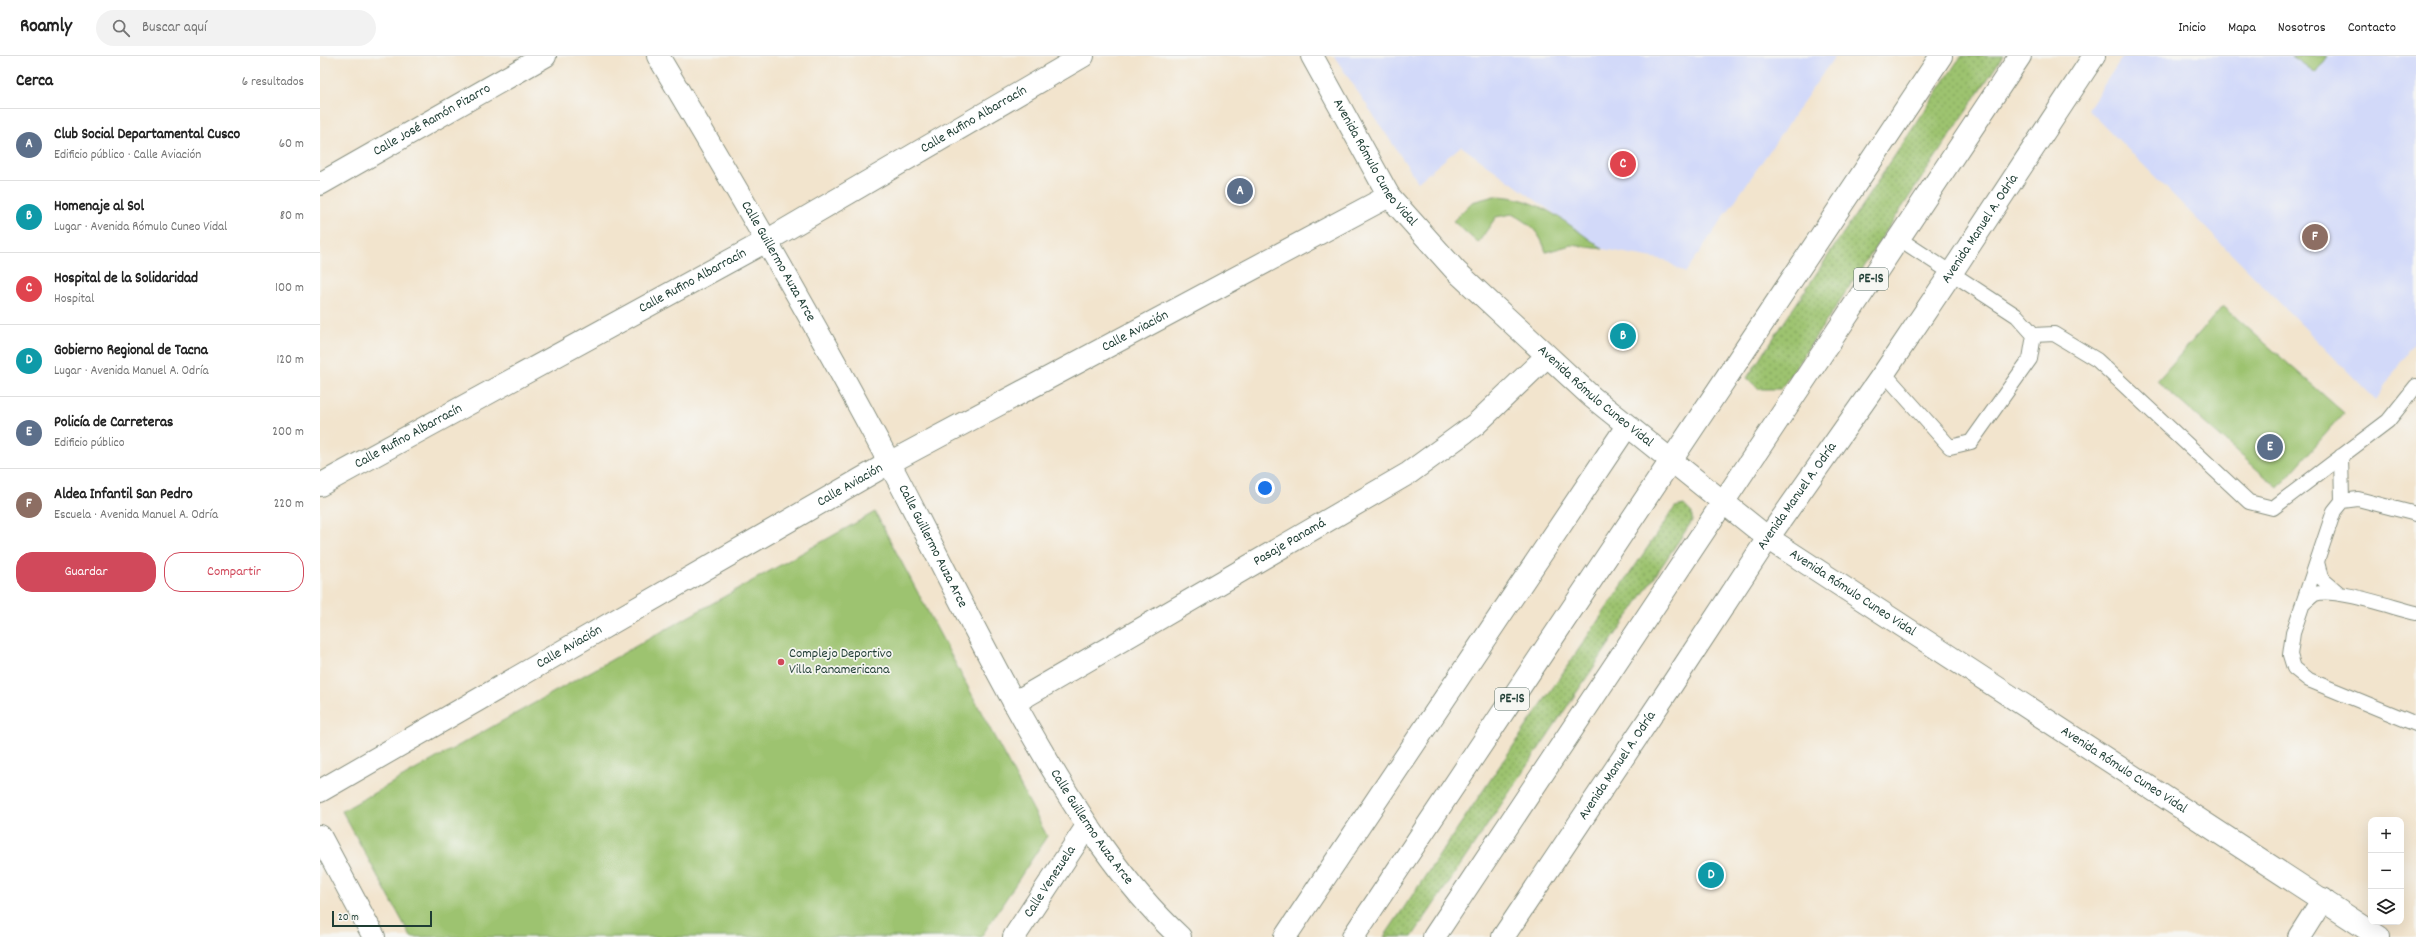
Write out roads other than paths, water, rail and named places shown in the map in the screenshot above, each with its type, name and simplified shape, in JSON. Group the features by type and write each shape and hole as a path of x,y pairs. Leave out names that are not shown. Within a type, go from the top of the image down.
{"main road":[{"name":"Calle José Ramón Pizarro","path":"320,184 545,56"},
{"name":"Calle Guillermo Auza Arce","path":"658,56 768,240 889,463 1014,703 1086,826 1155,914 1180,937"},
{"name":"Calle Rufino Albarracín","path":"320,486 768,240 1083,56"},
{"name":"Avenida Rómulo Cuneo Vidal","path":"1312,56 1389,196 1456,271 1547,356 1627,426 1722,503 1768,538 2379,937"},
{"name":"PE-1S","path":"1353,937 1941,56"},
{"name":"PE-1S","path":"1434,937 2020,56"},
{"name":"Avenida Manuel A. Odría","path":"1503,937 1674,684 1768,538 1884,373 1952,272 2094,56"},
{"name":"Calle Aviación","path":"320,790 889,463 1389,196"},
{"name":"Pasaje Panamá","path":"1014,703 1409,473 1476,424 1547,356"},
{"path":"1285,937 1627,426"},
{"name":"Calle Venezuela","path":"1014,937 1086,826"},
{"path":"320,836 374,937"},
{"path":"2299,937 2323,899"}],"lane":[{"path":"1898,238 2017,316 2034,335"},
{"path":"2034,335 2054,334 2097,360 2249,502 2259,507 2273,508 2388,421 2416,386"},
{"path":"1884,373 1950,447 1971,442 2030,360 2034,335"},
{"path":"2341,456 2342,501 2334,511 2293,634 2290,655 2294,668 2309,680 2416,724"},
{"path":"2342,501 2358,499 2416,514"},
{"path":"2317,562 2321,578 2340,594"},
{"path":"2303,604 2314,595 2324,592 2340,594 2416,613"}],"place":[{"name":"Hospital de la Solidaridad","path":"1623,164"},
{"name":"Club Social Departamental Cusco","path":"1240,191"},
{"name":"Aldea Infantil San Pedro","path":"2315,237"},
{"name":"Homenaje al Sol","path":"1623,336"},
{"name":"Policía de Carreteras","path":"2270,447"},
{"name":"Complejo Deportivo Villa Panamericana","path":"781,662"},
{"name":"Gobierno Regional de Tacna","path":"1711,875"}]}
